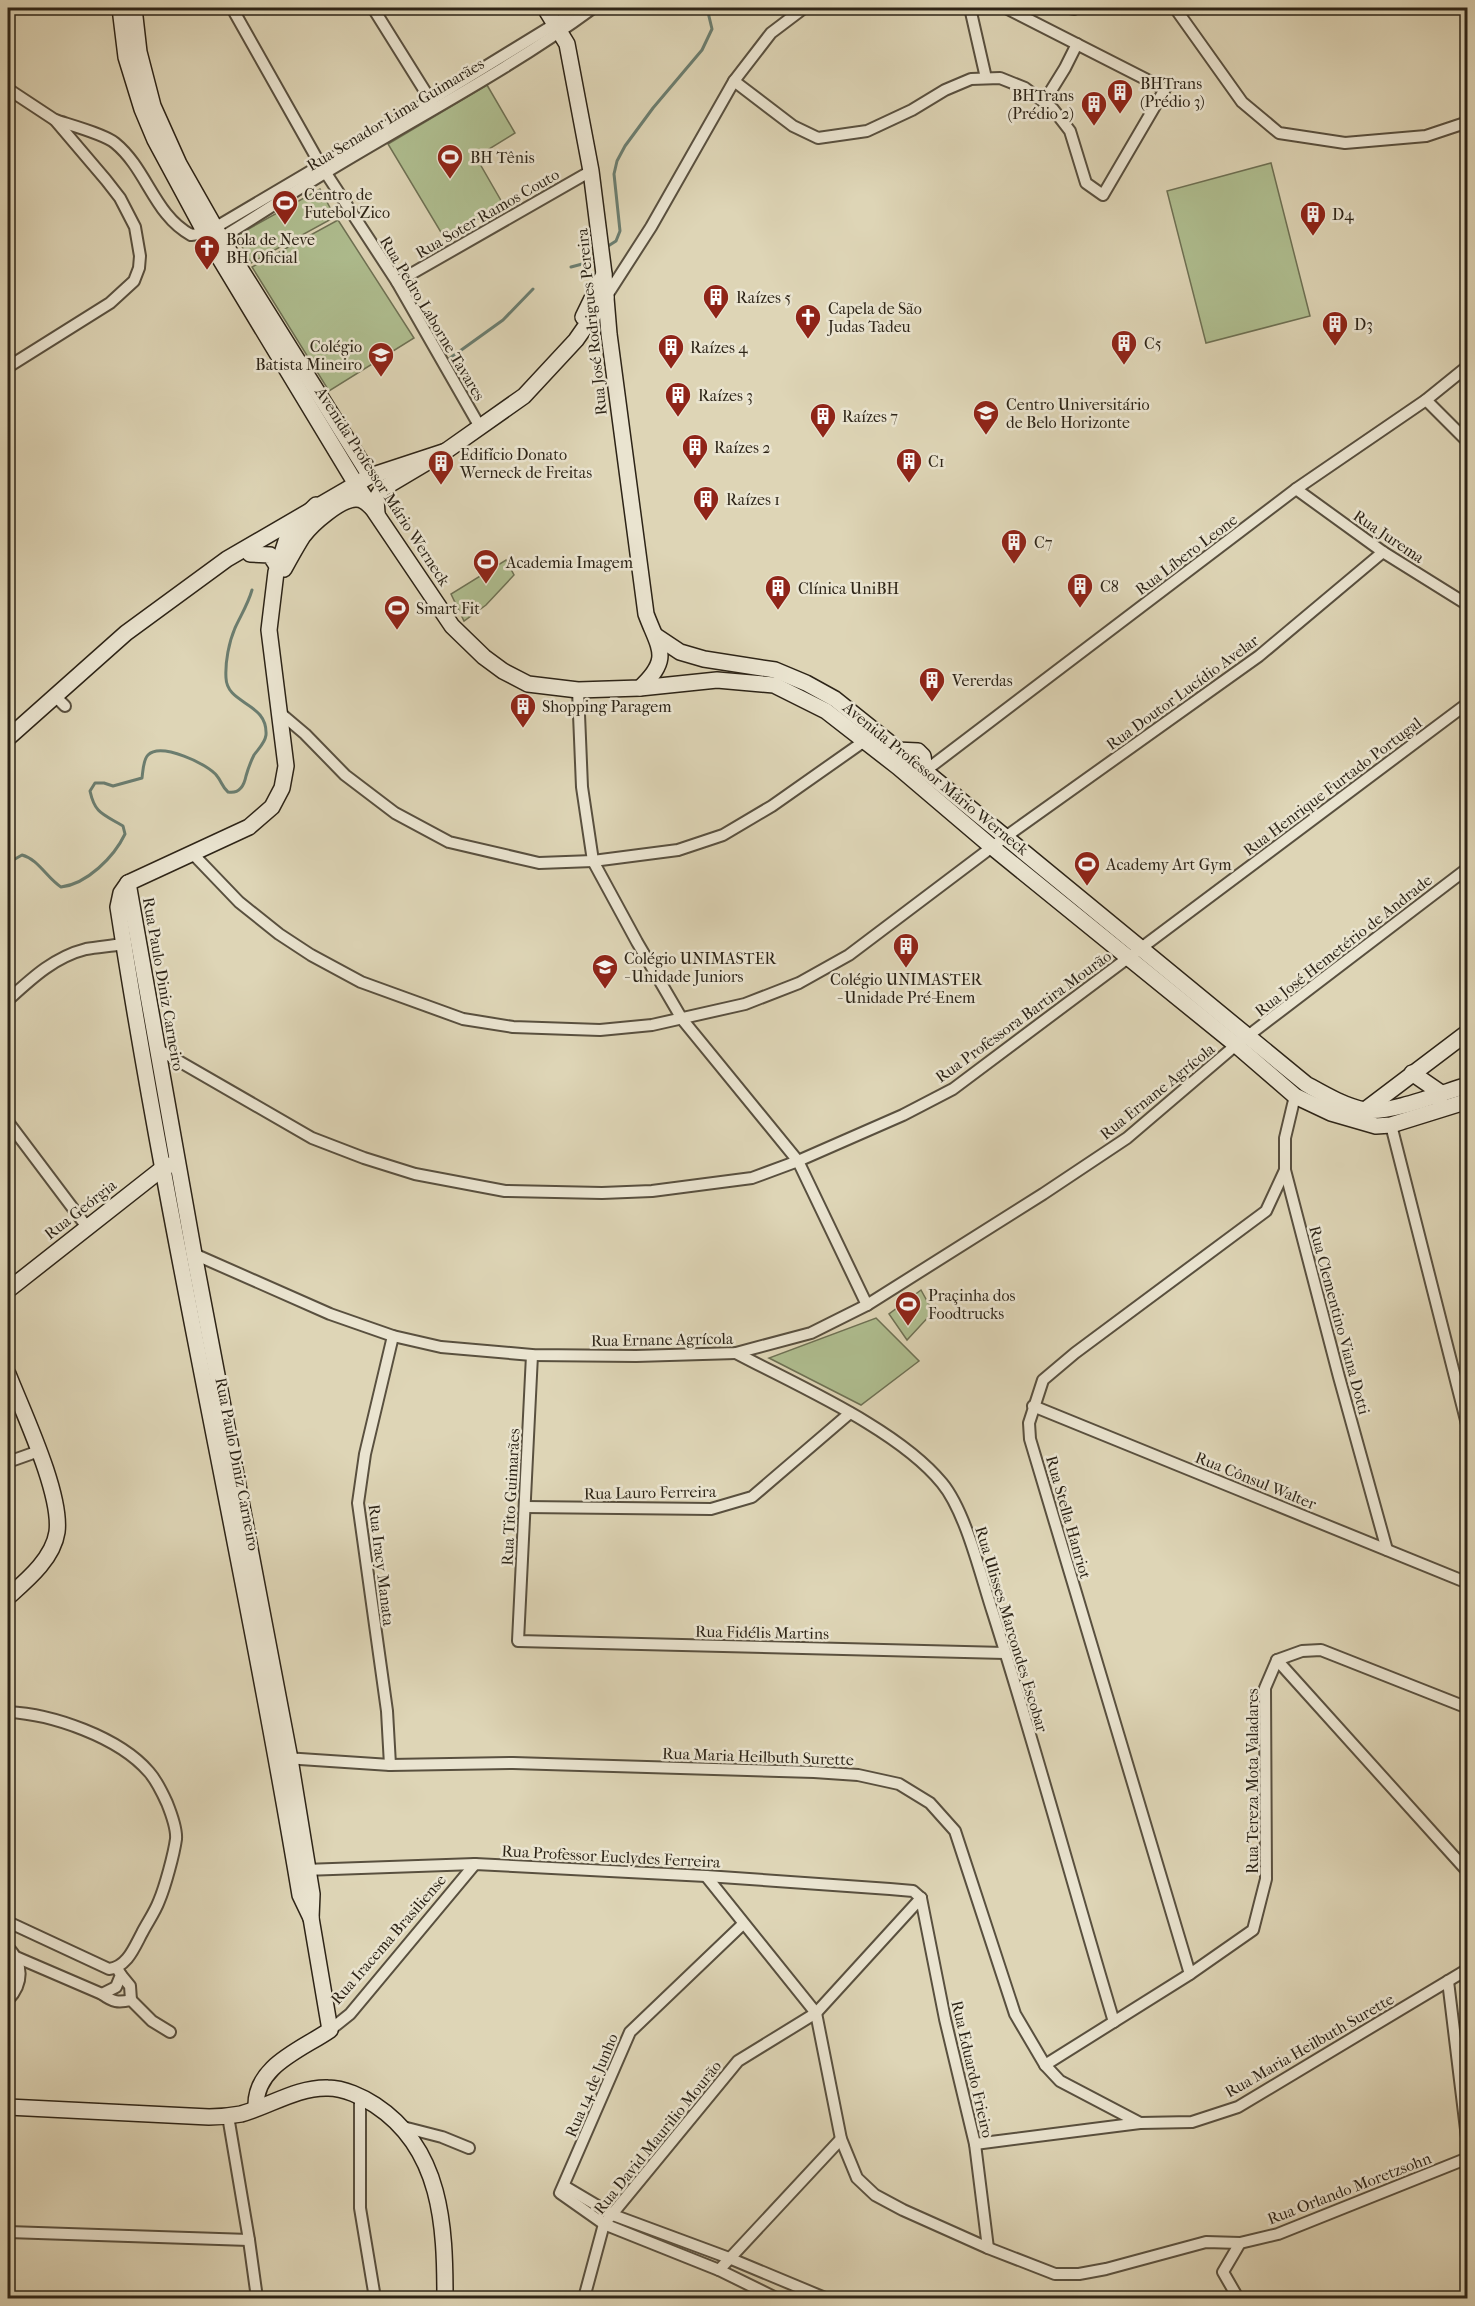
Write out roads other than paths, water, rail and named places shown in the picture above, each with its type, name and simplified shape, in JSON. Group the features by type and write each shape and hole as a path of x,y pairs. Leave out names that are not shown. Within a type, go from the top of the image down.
{"street":[{"name":"Avenida Professor Mário Werneck","path":"120,8 126,57 154,140 370,476"},
{"name":"Avenida Professor Mário Werneck","path":"134,8 139,52 153,106 214,236 356,484 452,626 484,657 503,671 528,684 578,690 640,688 717,680 774,685 826,711 863,742 998,842 1243,1041 1306,1084 1340,1102 1365,1110 1385,1110 1436,1090 1467,1085"},
{"name":"Rua Pedro Laborne Tavares","path":"232,8 322,168 397,282 480,427"},
{"path":"373,8 433,105"},
{"name":"Rua José Rodrigues Pereira","path":"545,8 569,50 591,171 609,334 646,614 659,649 659,665 654,675 640,688"},
{"name":"Rua Senador Lima Guimarães","path":"558,28 577,8"},
{"name":"Rua Senador Lima Guimarães","path":"214,236 322,168 433,105 593,8"},
{"path":"377,513 376,499 382,489 446,451 524,396 572,344 606,297 651,227 734,81 771,33 804,8"},
{"path":"970,8 987,78"},
{"path":"734,81 793,126 818,138 867,131 971,79 1000,78 1025,88 1053,109 1070,131 1086,183 1103,195 1165,89 1006,8"},
{"path":"1175,8 1242,102 1279,133 1345,143 1426,136 1467,122"},
{"path":"1044,102 1077,44"},
{"path":"8,89 55,120 113,141 132,159 172,222 191,235 214,236"},
{"path":"8,367 110,303 134,281 139,268 140,256 135,227 120,198 55,120"},
{"name":"Rua Soter Ramos Couto","path":"397,282 591,171"},
{"path":"572,344 602,259"},
{"path":"572,344 593,330 609,334"},
{"name":"Rua Líbero Leone","path":"925,771 1296,489 1426,400 1467,366"},
{"path":"1426,400 1467,442"},
{"path":"8,738 61,702 126,633 227,559 370,476 446,451"},
{"name":"Rua Jurema","path":"1296,489 1383,552 1467,605"},
{"path":"274,588 295,549 312,526 331,510 353,499 364,501 377,513"},
{"path":"128,883 249,828 272,807 282,788 286,766 269,630 274,588 277,566 287,538 292,529 316,506"},
{"path":"227,559 250,554 312,526"},
{"name":"Rua Doutor Lucídio Avelar","path":"192,853 239,902 310,955 361,982 463,1019 513,1027 600,1030 652,1025 745,1004 799,982 849,956 998,842 1259,656 1383,552"},
{"path":"250,554 270,555 277,566"},
{"name":"Avenida Professor Mário Werneck","path":"656,636 680,652 704,660 775,670 835,699 896,750 918,751 923,756 925,771 998,842"},
{"path":"578,690 582,787 593,861 682,1019 798,1161 867,1305"},
{"name":"Rua Henrique Furtado Portugal","path":"1135,953 1467,703"},
{"path":"279,712 345,775 387,807 449,842 539,863 593,861 678,850 723,835 772,806 863,742"},
{"path":"283,739 292,733 304,734"},
{"path":"898,767 916,772 925,771"},
{"name":"Rua José Hemetério de Andrade","path":"1243,1041 1467,868"},
{"name":"Rua Paulo Diniz Carneiro","path":"128,883 121,893 118,907 123,944 225,1494 250,1581"},
{"name":"Rua Paulo Diniz Carneiro","path":"128,883 302,1870 312,1894 311,1918 330,2030"},
{"path":"8,1000 41,970 65,956 85,949 123,944"},
{"name":"Rua Professora Bartira Mourão","path":"156,1048 312,1138 415,1174 505,1191 602,1193 652,1191 752,1178 798,1161 903,1115 953,1089 1135,953"},
{"path":"1365,1110 1467,1032"},
{"name":"Avenida Professor Mário Werneck","path":"1243,1041 1296,1096 1331,1113 1363,1124 1391,1125 1467,1101"},
{"name":"Rua Ernane Agrícola","path":"194,1254 330,1314 393,1336 441,1347 532,1355 636,1356 736,1353 811,1333 867,1305 1127,1138 1243,1041"},
{"path":"1428,1113 1436,1104 1434,1056"},
{"path":"1412,1073 1436,1090"},
{"name":"Rua Clementino Viana Dotti","path":"1296,1096 1285,1138 1285,1170 1387,1550"},
{"path":"8,1122 87,1227"},
{"path":"1391,1125 1463,1393 1467,1428"},
{"name":"Rua Geórgia","path":"8,1290 163,1168 179,1162"},
{"name":"Rua Stella Hanriot","path":"1190,1974 1030,1439 1029,1423 1043,1380 1075,1353 1266,1211 1285,1170"},
{"name":"Rua Iracy Manata","path":"390,1765 387,1711 358,1503 365,1454 393,1336"},
{"name":"Rua Ulisses Marcondes Escobar","path":"736,1353 850,1413 906,1448 943,1483 963,1521 1005,1653 1114,2022"},
{"name":"Rua Tito Guimarães","path":"518,1641 532,1355"},
{"path":"8,1374 39,1451 56,1508 57,1533 47,1556 8,1598"},
{"name":"Rua Cônsul Walter","path":"1033,1406 1467,1583"},
{"name":"Rua Lauro Ferreira","path":"525,1508 711,1509 729,1505 752,1497 850,1413"},
{"path":"8,1462 39,1451"},
{"name":"Rua Fidélis Martins","path":"518,1641 1005,1653"},
{"path":"1467,1708 1321,1650 1302,1651 1277,1660 1467,1872"},
{"name":"Rua Tereza Mota Valadares","path":"1046,2065 1190,1974 1253,1930 1260,1910 1266,1879 1264,1688 1277,1660"},
{"path":"8,1712 41,1715 102,1739 130,1754 148,1771 159,1786 170,1811 176,1837 159,1901 119,1972 116,1987 102,1994"},
{"name":"Rua Maria Heilbuth Surette","path":"283,1758 390,1765 513,1763 814,1772 858,1775 899,1784 930,1803 955,1831 1015,2014 1046,2065 1060,2081 1140,2123 1192,2122 1238,2107 1467,1969"},
{"name":"Rua Professor Euclydes Ferreira","path":"302,1870 475,1864 706,1876 913,1891 921,1898"},
{"name":"Rua Iracema Brasiliense","path":"256,2108 259,2089 271,2068 330,2030 350,2014 475,1864"},
{"path":"706,1876 816,2013"},
{"name":"Rua David Maurilio Mourão","path":"584,2298 604,2224 738,2061 816,2013 921,1898"},
{"name":"Rua Eduardo Frieiro","path":"921,1898 945,2019 975,2144 988,2248"},
{"path":"8,1922 119,1972 130,1986 131,2000 152,2020 170,2032"},
{"name":"Rua 14 de Junho","path":"562,2190 630,2032 743,1924"},
{"path":"8,1947 16,1957 21,1972 18,1987 8,2000"},
{"path":"16,1957 102,1994 113,2002 131,2000"},
{"path":"1448,1981 1467,2146"},
{"name":"Rua Orlando Moretzsohn","path":"816,2013 841,2139 857,2178 875,2195 903,2210 988,2248 1055,2274 1079,2274 1206,2242 1240,2243 1278,2235 1467,2158"},
{"path":"8,2107 209,2118 228,2116 311,2089 330,2088 360,2097 392,2116 420,2151 435,2188 445,2247 445,2298"},
{"path":"360,2097 360,2208 375,2298"},
{"path":"228,2116 257,2298"},
{"path":"975,2144 1140,2123"},
{"path":"403,2127 442,2137 469,2148"},
{"path":"719,2270 841,2139"},
{"path":"562,2190 613,2215 729,2258 825,2298"},
{"path":"562,2190 604,2224 719,2270 776,2298"},
{"path":"8,2232 249,2240"},
{"path":"1238,2298 1223,2272 1240,2243"}],"waterway":[{"path":"605,248 616,241 620,231 614,174 617,161 625,146 653,108 702,50 712,29 707,8"},
{"path":"571,267 586,263 595,256"},
{"path":"446,361 503,320 533,289"},
{"path":"8,863 22,855 28,857 61,887 71,885 90,875 114,852 125,834 123,826 97,809 90,791 95,783 113,786 142,778 145,760 154,752 173,753 195,761 212,771 228,792 235,792 240,788 253,757 266,735 265,724 261,716 233,694 226,678 231,639 252,590"}],"place":[{"name":"BHTrans (Prédio 3)","path":"1120,115"},
{"name":"BHTrans (Prédio 2)","path":"1094,127"},
{"name":"BH Tênis","path":"450,180"},
{"name":"Centro de Futebol Zico","path":"285,226"},
{"name":"D4","path":"1313,237"},
{"name":"Bola de Neve BH Oficial","path":"207,271"},
{"name":"Raízes 5","path":"716,320"},
{"name":"Capela de São Judas Tadeu","path":"808,340"},
{"name":"D3","path":"1335,347"},
{"name":"C5","path":"1124,366"},
{"name":"Raízes 4","path":"671,370"},
{"name":"Colégio Batista Mineiro","path":"381,378"},
{"name":"Raízes 3","path":"678,418"},
{"name":"Centro Universitário de Belo Horizonte","path":"986,436"},
{"name":"Raízes 7","path":"823,439"},
{"name":"Raízes 2","path":"695,470"},
{"name":"C1","path":"909,484"},
{"name":"Edifício Donato Werneck de Freitas","path":"441,486"},
{"name":"Raízes 1","path":"706,522"},
{"name":"C7","path":"1014,565"},
{"name":"Academia Imagem","path":"486,585"},
{"name":"C8","path":"1080,609"},
{"name":"Clínica UniBH","path":"778,611"},
{"name":"Smart Fit","path":"397,631"},
{"name":"Vererdas","path":"932,703"},
{"name":"Shopping Paragem","path":"523,729"},
{"name":"Academy Art Gym","path":"1087,887"},
{"name":"Colégio UNIMASTER - Unidade Pré-Enem","path":"906,969"},
{"name":"Colégio UNIMASTER - Unidade Juniors","path":"605,990"},
{"name":"Praçinha dos Foodtrucks","path":"908,1327"}]}
